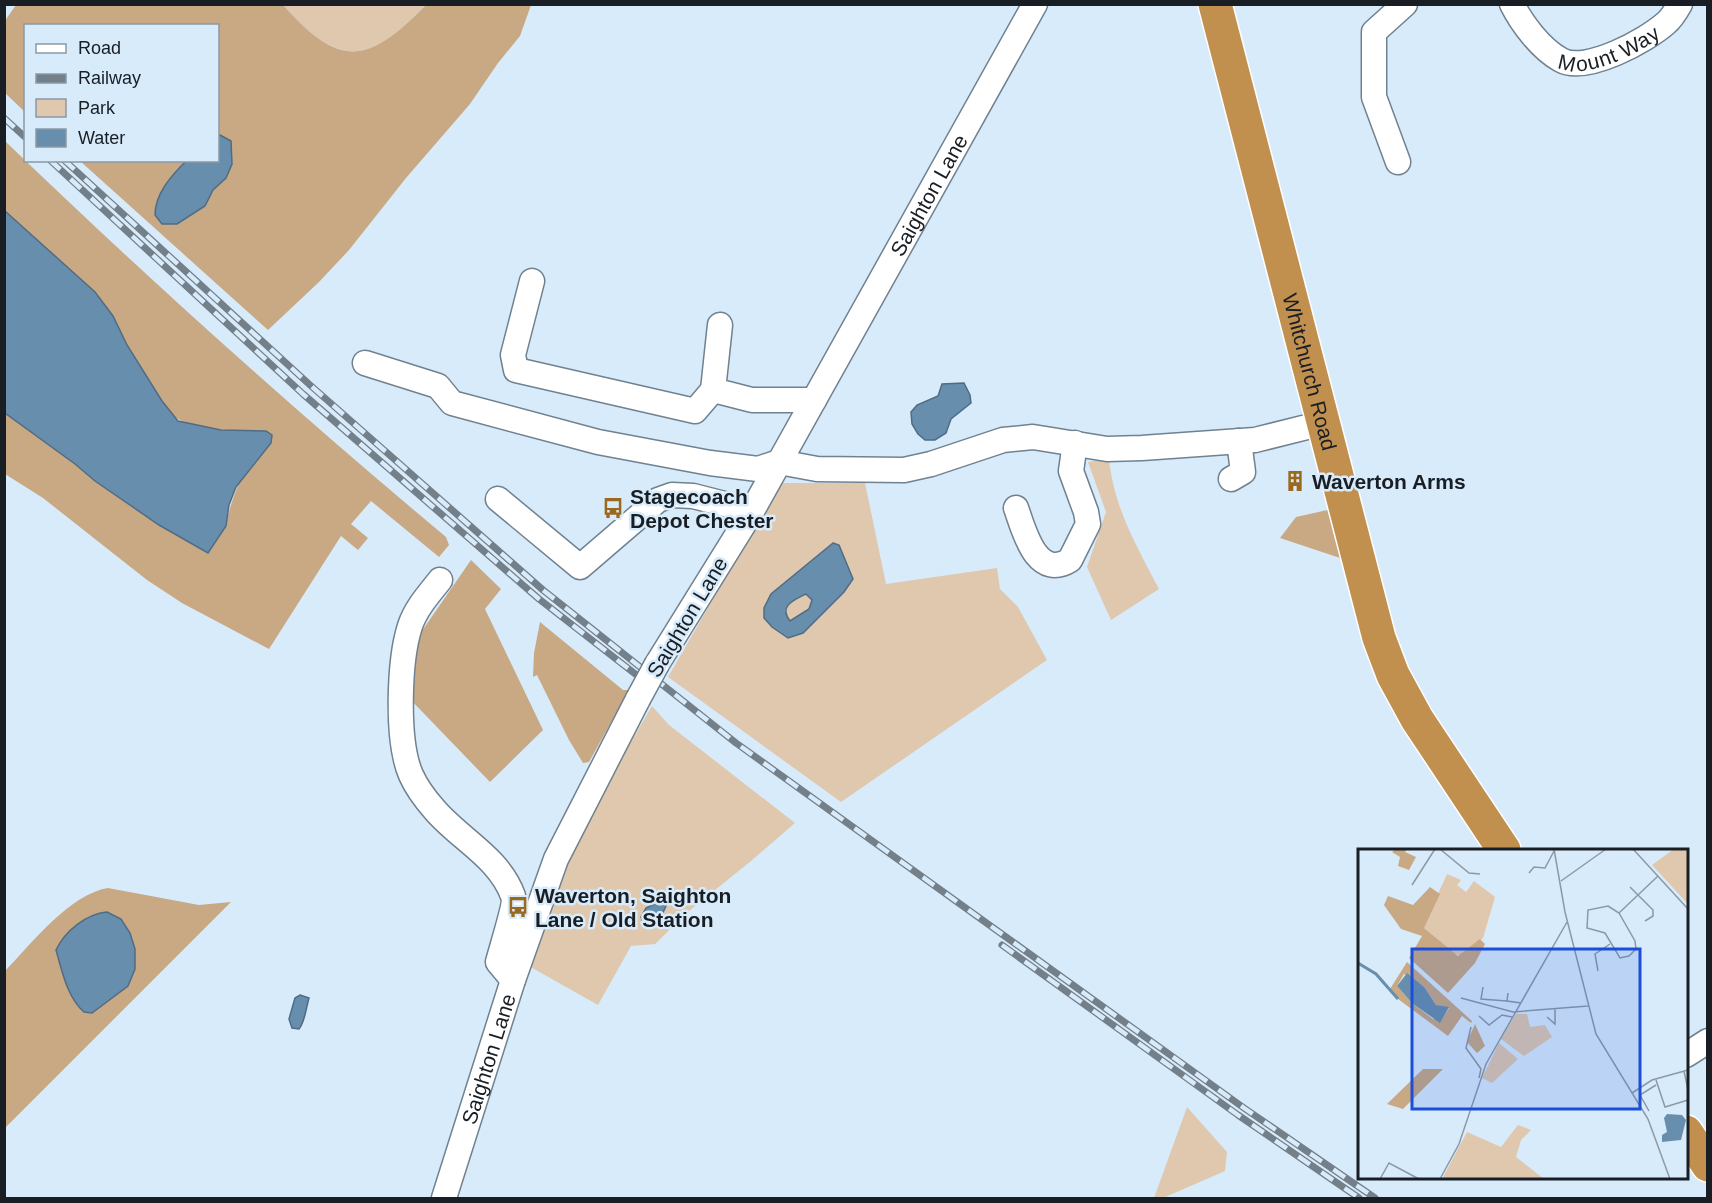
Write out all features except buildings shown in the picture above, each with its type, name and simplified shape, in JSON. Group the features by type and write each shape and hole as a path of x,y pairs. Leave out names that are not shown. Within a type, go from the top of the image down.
{"highway":[{"name":"Whitchurch Road","path":"1215,4 1379,638 1393,675 1417,718 1503,849"},
{"path":"1688,1135 1707,1166"}],"street":[{"name":"Saighton Lane","path":"444,1198 513,980 556,859 657,664 752,512 1035,4"},
{"path":"1398,162 1374,97 1374,32 1405,4"},
{"name":"Mount Way","path":"1512,4 1543,46 1563,61 1590,62 1632,46 1668,22 1680,4"},
{"path":"532,281 513,355 516,370 695,411 713,390 720,325"},
{"path":"365,363 438,386 452,403 598,442 710,463 758,469 779,462 818,469 904,470 931,464 1003,440 1033,437 1107,449 1255,440 1323,423"},
{"path":"713,390 752,400 814,400"},
{"path":"1231,479 1243,472 1239,441"},
{"path":"1016,508 1028,543 1039,559 1056,564 1070,560 1088,524 1071,471 1075,443"},
{"path":"498,499 580,567 658,500 672,495 693,496 752,512"},
{"path":"440,580 422,602 411,624 403,654 403,744 411,775 434,810 503,874 514,899 498,962 513,980"},
{"path":"1688,1054 1707,1041"}],"green space":[{"path":"283,5 426,5 406,25 387,39 371,48 354,52 338,49 322,41 303,26"},
{"path":"1109,459 1121,511 1159,589 1111,620 1087,567 1106,512 1088,462"},
{"path":"780,483 865,483 886,584 997,568 1000,589 1018,607 1047,660 841,802 668,677"},
{"path":"652,706 669,725 795,823 689,911 655,944 631,946 598,1005 527,965 559,873 584,822"},
{"path":"1187,1107 1227,1152 1225,1171 1163,1198 1154,1198"}],"shaded area":[{"path":"16,5 283,5 303,26 322,41 338,49 354,52 371,48 387,39 406,25 426,5 531,5 520,36 470,104 406,178 349,250 268,330 81,162 185,162 161,193 155,215 177,224 205,206 213,190 226,178 232,149 219,136 219,24 24,24 24,111 5,93 4,22"},
{"path":"5,141 24,159 24,162 27,162 222,343 446,537 449,545 439,557 371,501 351,524 368,538 358,550 341,536 269,649 182,603 147,580 43,498 5,474 5,413 95,481 159,525 226,526 237,489 266,431 202,427 190,424 170,413 126,345 113,316 95,292 5,211"},
{"path":"1332,509 1340,558 1280,538 1296,517"},
{"path":"471,560 501,589 485,609 543,730 490,782 407,696 415,641"},
{"path":"540,622 623,690 629,690 589,762 583,763 537,675 533,677 534,653"},
{"path":"108,888 199,905 231,902 5,1128 5,971 52,921 80,900 94,892"}],"water":[{"path":"219,136 231,141 232,164 226,178 213,190 205,206 177,224 162,224 155,215 158,200 165,186 185,162 219,162"},
{"path":"5,211 95,292 113,316 127,345 162,401 178,421 221,430 266,431 272,435 271,443 236,487 229,505 226,526 208,553 159,525 95,481 5,413"},
{"path":"964,383 971,403 951,419 946,433 935,440 925,440 912,424 911,412 917,405 938,396 942,384"},
{"path":"833,543 839,545 853,579 844,592 803,633 788,638 764,618 764,608 771,594","holes":["806,594 812,600 809,609 790,621 786,611 789,604"]},
{"path":"663,892 668,894 664,910 654,922 645,927 641,917 646,908 658,902 658,895"},
{"path":"107,912 121,919 130,933 135,949 135,969 128,986 92,1013 84,1012 69,991 56,950 65,936 77,925 91,916"},
{"path":"300,995 309,998 299,1029 292,1028 289,1019 295,998"}],"railway":[{"path":"4,118 24,136"},
{"path":"52,162 303,394 539,599 652,687"},
{"path":"66,162 310,385 543,590 736,743 1244,1108 1375,1198"},
{"path":"1002,945 1238,1115 1359,1198"}],"place":[{"name":"Waverton Arms","path":"1295,481"},
{"name":"Stagecoach Depot Chester","path":"613,508"},
{"name":"Waverton, Saighton Lane / Old Station","path":"518,907"}]}
